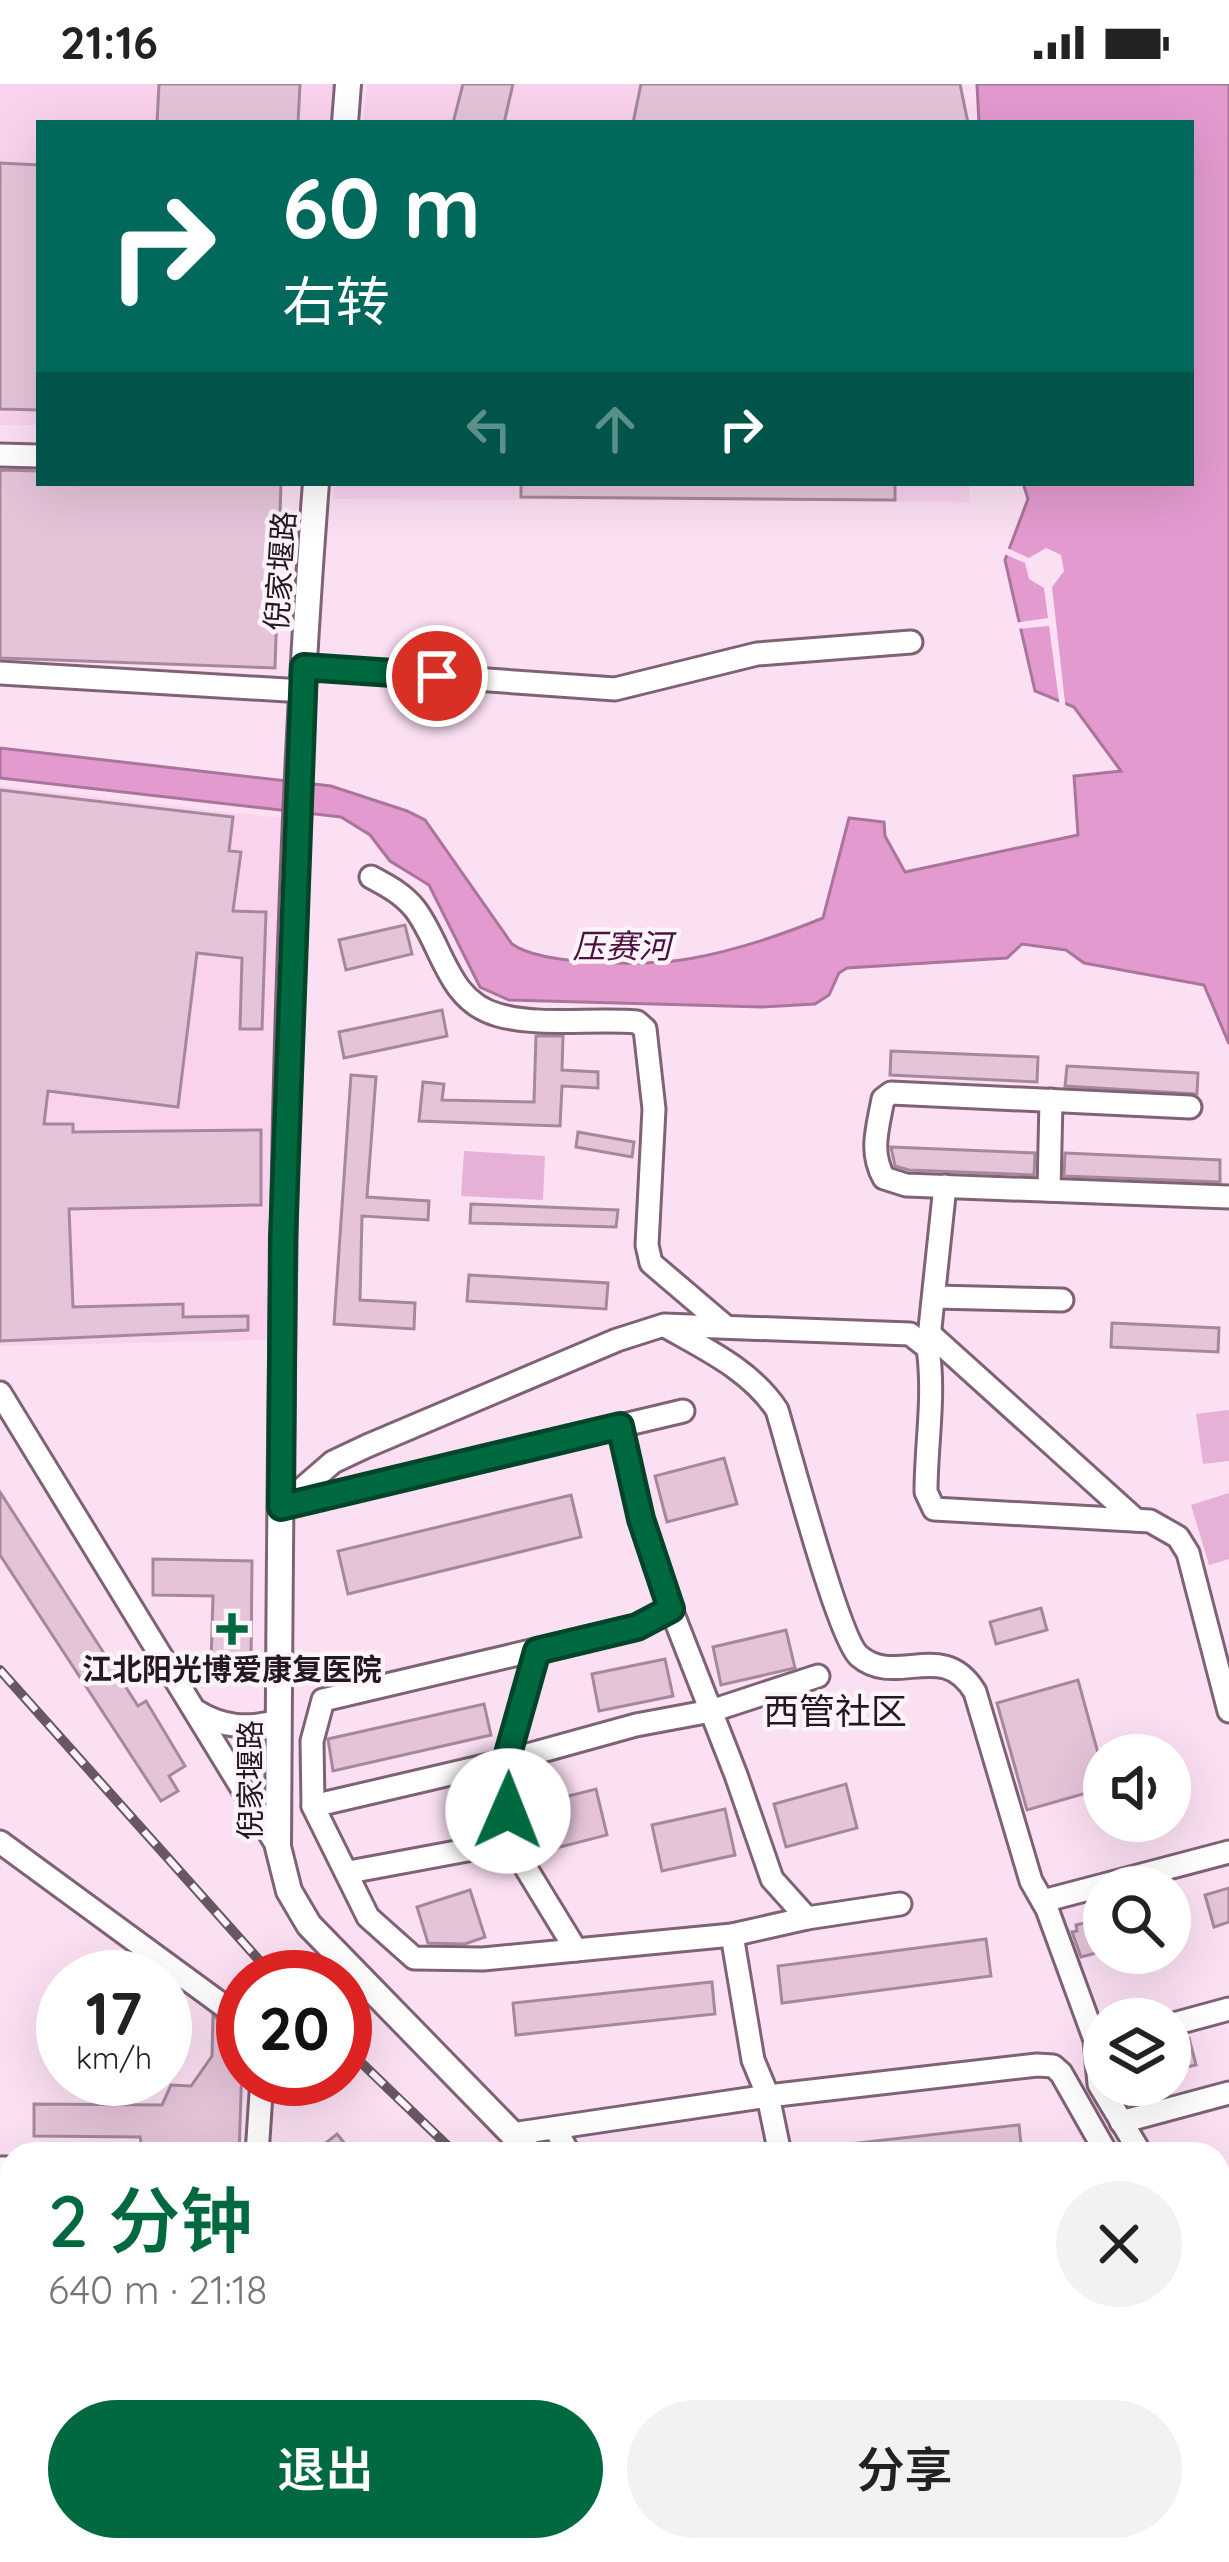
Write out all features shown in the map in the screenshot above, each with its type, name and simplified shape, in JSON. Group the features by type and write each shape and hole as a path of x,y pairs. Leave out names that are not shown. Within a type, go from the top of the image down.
{"main road":[{"path":"345,120 348,84"},
{"name":"倪家堰路","path":"316,486 303,679 283,1238 278,1847 289,1891 309,1925 520,2142"}],"street":[{"path":"0,455 36,456"},
{"path":"0,673 615,689 757,654 911,642"},
{"path":"371,877 396,890 416,910 448,974 464,996 482,1009 524,1018 637,1022 645,1029 654,1109 647,1245 651,1262 725,1326"},
{"path":"1190,1107 891,1093 884,1099 874,1153 884,1178 906,1185 1229,1197"},
{"path":"1049,1190 1051,1100"},
{"path":"945,1186 929,1341 932,1390 926,1492 934,1509 1136,1520 1166,1528 1188,1552 1229,1711"},
{"path":"935,1297 1062,1300"},
{"path":"281,1507 333,1462 617,1340 664,1325 910,1334 929,1341 1136,1520"},
{"path":"664,1325 747,1377 766,1393 776,1410 838,1611 859,1657 889,1667 940,1665 967,1679 975,1692 1031,1881 1083,2003"},
{"path":"0,1393 278,1847"},
{"path":"281,1507 683,1412"},
{"path":"620,1426 641,1519 671,1609 772,1880 807,1918"},
{"path":"671,1609 637,1627 323,1700 312,1741 313,1806 368,1917 413,1958 483,1959 732,1935 900,1904"},
{"path":"537,1651 506,1761 510,1843 576,1950"},
{"path":"313,1806 636,1725 711,1711 818,1676"},
{"path":"195,1711 214,1723 239,1727 279,1720"},
{"path":"0,1842 216,2000"},
{"path":"349,1872 510,1843"},
{"path":"1043,1901 1229,1852"},
{"path":"732,1935 753,2060 768,2096 778,2142"},
{"path":"1191,2020 1229,2008"},
{"path":"512,2134 768,2096 999,2067 1053,2066 1100,2142"},
{"path":"1121,2122 1229,2093"},
{"path":"258,2142 260,2106"},
{"path":"1112,2106 1134,2142"},
{"path":"555,2128 563,2142"}],"shaded area":[{"path":"0,84 336,84 333,120 36,120 36,425 0,425"},
{"path":"367,84 952,84 961,120 363,120"},
{"path":"977,84 1229,84 1229,1044 1204,985 1084,963 1066,950 1022,944 1007,958 847,968 839,973 829,995 815,1004 762,1007 509,1000 480,987 429,885 390,861 370,835 341,817 0,778 0,748 331,786 425,820 512,944 547,957 597,962 649,963 705,956 823,918 849,818 884,822 885,836 905,872 1078,835 1074,776 1121,771 1074,707 1035,691 1005,560 1028,499 1024,486 1194,486 1194,120 979,120"},
{"path":"335,486 970,486 969,502 333,499"},
{"path":"0,786 281,818 268,1216 271,1340 0,1346"},
{"path":"464,1151 545,1156 543,1200 461,1196"},
{"path":"1229,1410 1229,1461 1203,1464 1196,1414"},
{"path":"1229,1493 1229,1559 1209,1565 1191,1505"}],"pier":[{"path":"1005,547 1029,558 1046,548 1061,555 1064,571 1052,587 1066,711 1060,708 1049,626 1015,629 1014,623 1048,618 1044,588 1029,579 1025,563 1002,553"}],"building":[{"path":"159,84 300,84 298,120 157,120"},
{"path":"463,84 513,84 505,120 454,120"},
{"path":"641,84 960,84 967,120 634,120"},
{"path":"0,163 36,165 36,410 0,409"},
{"path":"0,470 36,471 36,486 281,486 275,668 0,658"},
{"path":"521,486 895,486 895,500 521,497"},
{"path":"0,790 233,817 229,851 241,852 233,911 266,912 262,1029 240,1029 242,958 197,953 178,1107 48,1091 44,1124 73,1124 73,1132 261,1130 261,1205 69,1209 73,1307 183,1304 183,1317 248,1316 248,1330 0,1341"},
{"path":"405,925 412,954 346,970 339,940"},
{"path":"442,1010 447,1036 344,1058 339,1032"},
{"path":"536,1036 563,1036 562,1070 598,1072 598,1088 562,1086 560,1126 419,1121 423,1082 444,1084 442,1100 534,1102"},
{"path":"891,1051 1038,1057 1037,1082 890,1075"},
{"path":"1067,1066 1198,1073 1197,1094 1065,1086"},
{"path":"351,1075 376,1077 367,1197 429,1201 428,1220 362,1216 360,1300 415,1303 414,1329 334,1324"},
{"path":"578,1132 634,1142 632,1157 576,1147"},
{"path":"891,1147 1035,1153 1034,1175 909,1170 895,1166"},
{"path":"1065,1153 1220,1160 1220,1182 1064,1176"},
{"path":"471,1204 618,1210 616,1227 470,1223"},
{"path":"469,1275 608,1283 606,1309 467,1301"},
{"path":"1112,1323 1219,1328 1218,1352 1111,1347"},
{"path":"724,1458 737,1504 667,1522 655,1476"},
{"path":"0,1492 138,1706 146,1701 185,1766 169,1776 178,1791 161,1801 0,1555"},
{"path":"571,1495 581,1537 348,1594 338,1551"},
{"name":"江北阳光博爱康复医院","path":"153,1559 252,1561 251,1663 211,1662 213,1596 153,1595"},
{"path":"1041,1608 1047,1630 996,1644 990,1622"},
{"path":"786,1630 795,1668 721,1685 713,1647"},
{"path":"665,1659 673,1696 599,1711 592,1674"},
{"path":"1078,1680 1093,1734 1083,1734 1083,1794 1027,1810 997,1703"},
{"path":"484,1704 491,1735 333,1771 328,1739"},
{"path":"846,1784 857,1828 786,1847 774,1804"},
{"path":"596,1789 607,1835 537,1853 525,1807"},
{"path":"725,1809 735,1855 662,1871 652,1825"},
{"path":"1229,1888 1229,1922 1214,1927 1205,1895"},
{"path":"470,1890 485,1937 465,1944 428,1943 417,1907"},
{"path":"1083,1923 1081,1957 1072,1932 1077,1931 1076,1925"},
{"path":"986,1939 991,1976 782,2003 778,1966"},
{"path":"712,1982 715,2014 516,2035 513,2003"},
{"path":"213,2016 216,2106 241,2106 239,2142 34,2136 34,2104 192,2106 192,2085 212,2056"},
{"path":"1019,2125 1021,2142 866,2142"}],"railway":[{"path":"0,1670 250,1950"},
{"path":"372,2073 444,2142"}],"place":[{"name":"江北阳光博爱康复医院","path":"232,1629"}],"district":[{"name":"西管社区","path":"835,1710"}],"route":[{"path":"437,676 304,667 283,1238 281,1507 620,1426 641,1519 671,1609 637,1627 537,1651 506,1761 508,1811"}],"water label":[{"name":"压赛河","path":"622,945"}]}
